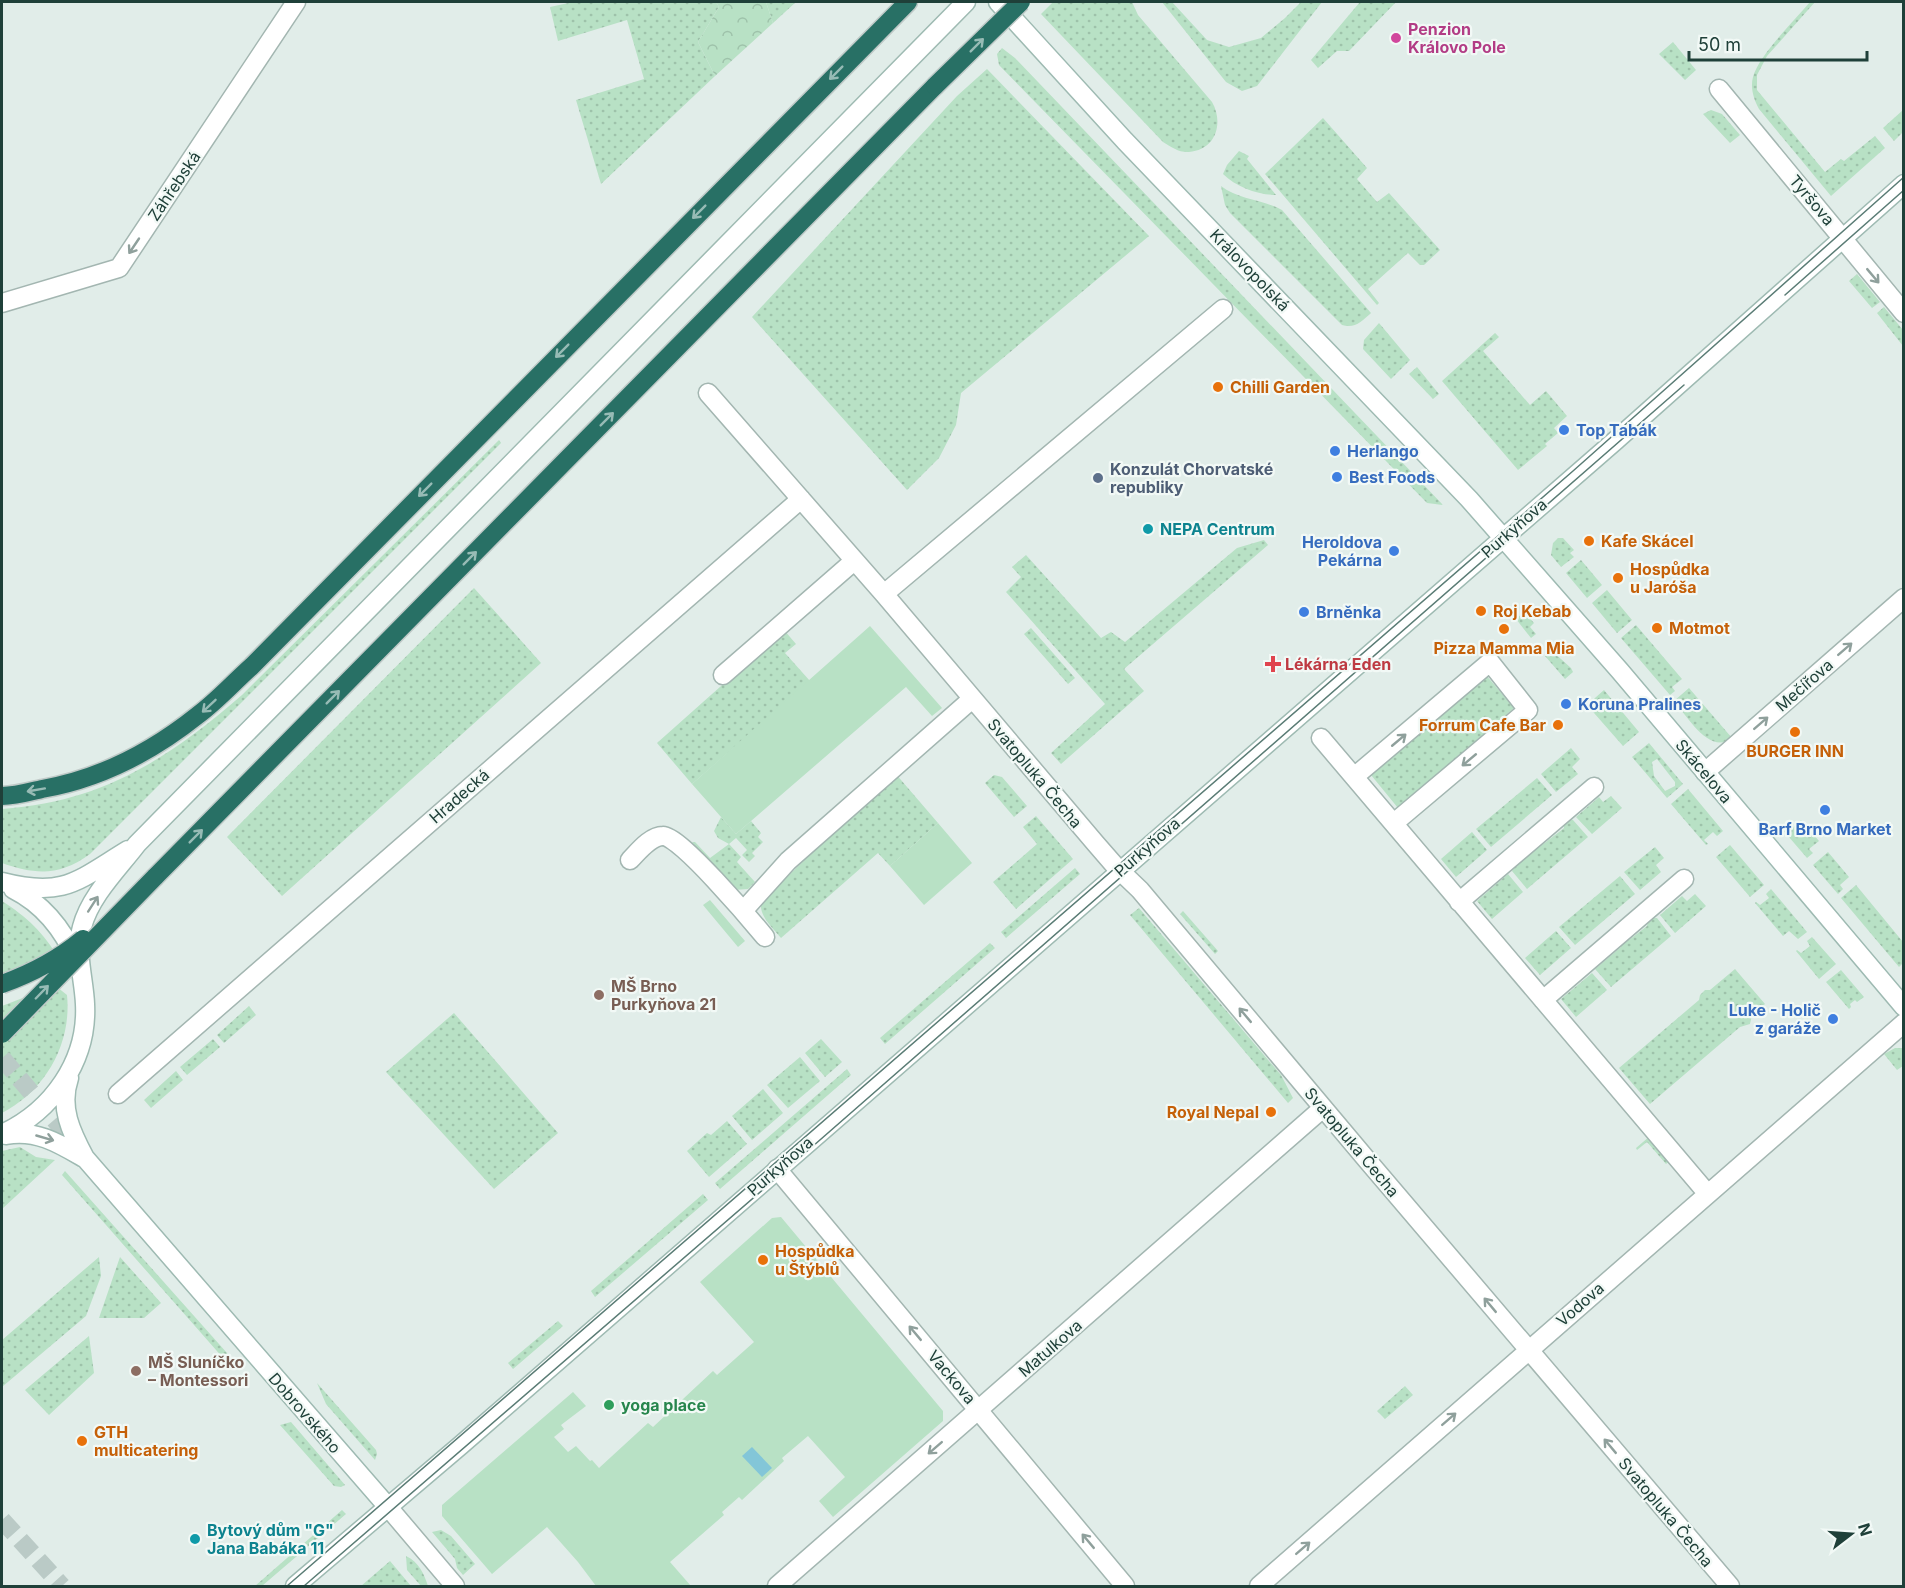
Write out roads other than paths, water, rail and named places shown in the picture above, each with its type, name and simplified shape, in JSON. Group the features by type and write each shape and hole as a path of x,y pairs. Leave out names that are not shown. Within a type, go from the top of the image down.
{"highway":[{"path":"2,796 54,787 131,759 170,736 200,714 261,658 908,2"},
{"path":"2,1034 935,86 1021,2"},
{"path":"2,984 72,948 155,877"}],"street":[{"name":"Záhřebská","path":"2,303 119,268 296,2"},
{"path":"2,1135 41,1109 62,1084 74,1062 85,1023 81,930 92,904 137,844 966,2"},
{"name":"Královopolská","path":"998,2 1125,141 1454,482 1503,537"},
{"name":"Tyršova","path":"1719,89 1904,313"},
{"name":"Purkyňova","path":"295,1587 1503,537 1904,184"},
{"path":"884,594 1223,309"},
{"name":"Svatopluka Čecha","path":"708,393 884,594 1120,870 1140,890 1730,1587"},
{"name":"Hradecká","path":"118,1094 801,499"},
{"name":"Skácelova","path":"1503,537 1620,671 1904,1007"},
{"path":"723,675 854,561"},
{"name":"Mečířova","path":"1705,772 1904,598"},
{"path":"1354,777 1490,662 1528,710 1394,823"},
{"path":"743,911 788,861 972,699"},
{"path":"1321,738 1707,1193"},
{"path":"1459,902 1594,787"},
{"path":"630,860 650,841 661,835 670,837 686,849 765,937"},
{"path":"2,883 33,888 62,887 73,883 137,844"},
{"path":"1543,1000 1684,879"},
{"path":"2,883 36,903 54,922 69,944 82,980"},
{"name":"Vodova","path":"1259,1587 1528,1349 1904,1023"},
{"name":"Dobrovského","path":"74,1062 67,1085 66,1114 70,1128 85,1158 455,1587"},
{"name":"Matulkova","path":"777,1587 1323,1108"},
{"name":"Dobrovského","path":"2,1135 14,1133 41,1136 85,1158"},
{"name":"Vackova","path":"777,1169 1125,1587"}],"water":[{"path":"752,1447 772,1468 762,1477 742,1456"}],"tunnel":[{"path":"2,1058 76,1145"},
{"path":"2,1520 62,1586"}],"tram line":[{"path":"287,1586 1573,471 1904,177"},
{"path":"1785,295 1904,190"},
{"path":"304,1586 781,1174 1684,385"}],"place":[{"name":"Penzion Královo Pole","path":"1396,38"},
{"name":"Chilli Garden","path":"1218,387"},
{"name":"Top Tabák","path":"1564,430"},
{"name":"Herlango","path":"1335,451"},
{"name":"Best Foods","path":"1337,477"},
{"name":"Konzulát Chorvatské republiky","path":"1098,478"},
{"name":"NEPA Centrum","path":"1148,529"},
{"name":"Kafe Skácel","path":"1589,541"},
{"name":"Heroldova Pekárna","path":"1394,551"},
{"name":"Hospůdka u Jaróša","path":"1618,578"},
{"name":"Roj Kebab","path":"1481,611"},
{"name":"Brněnka","path":"1304,612"},
{"name":"Motmot","path":"1657,628"},
{"name":"Pizza Mamma Mia","path":"1504,629"},
{"name":"Lékárna Eden","path":"1273,664"},
{"name":"Koruna Pralines","path":"1566,704"},
{"name":"Forrum Cafe Bar","path":"1558,725"},
{"name":"BURGER INN","path":"1795,732"},
{"name":"Barf Brno Market","path":"1825,810"},
{"name":"MŠ Brno Purkyňova 21","path":"599,995"},
{"name":"Luke - Holič z garáže","path":"1833,1019"},
{"name":"Royal Nepal","path":"1271,1112"},
{"name":"Hospůdka u Štýblů","path":"763,1260"},
{"name":"MŠ Sluníčko – Montessori","path":"136,1371"},
{"name":"yoga place","path":"609,1405"},
{"name":"GTH multicatering","path":"82,1441"},
{"name":"Bytový dům \"G\" Jana Babáka 11","path":"195,1539"}]}
